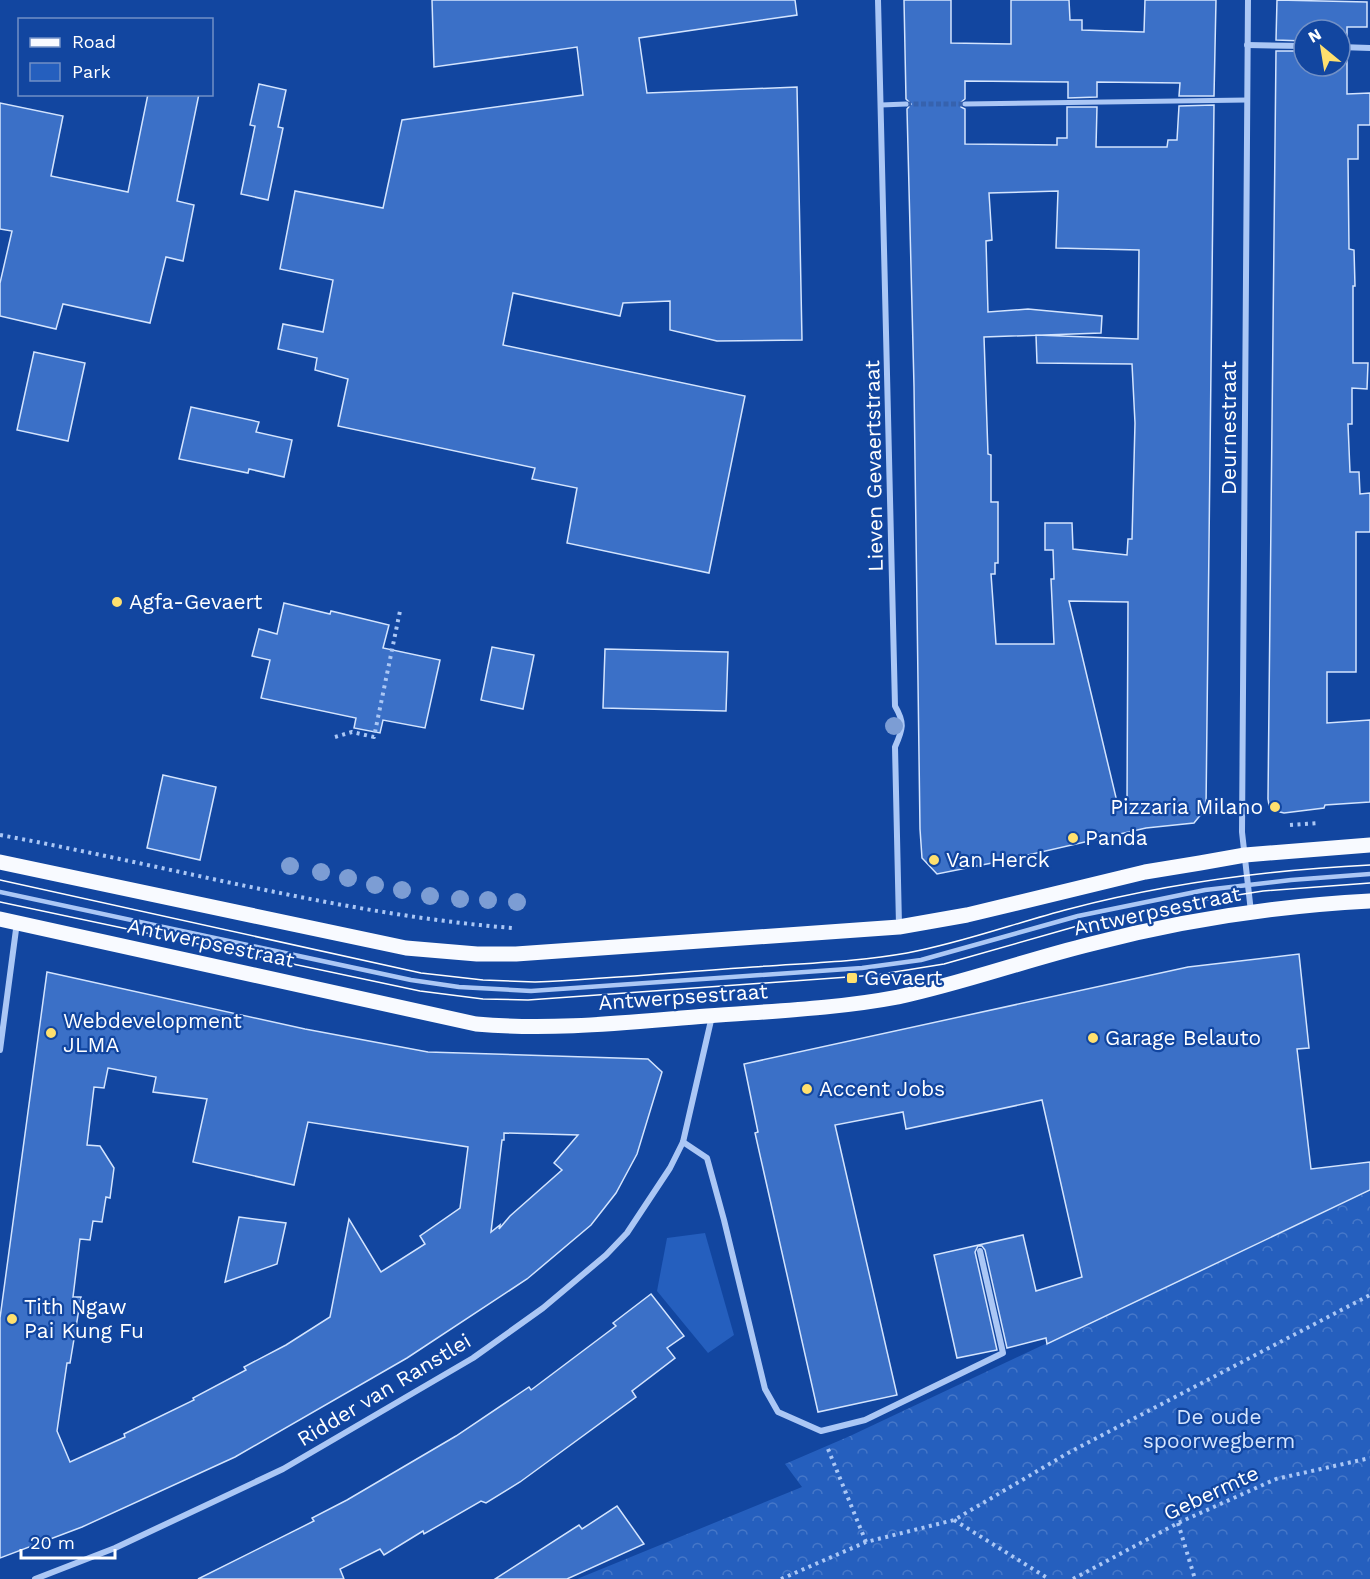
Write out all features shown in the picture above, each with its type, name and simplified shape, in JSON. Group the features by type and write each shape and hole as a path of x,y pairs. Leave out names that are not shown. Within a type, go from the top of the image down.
{"main road":[{"name":"Antwerpsestraat","path":"0,862 406,948 477,954 559,952 899,927 967,915 1145,872 1245,855 1370,845"},
{"name":"Antwerpsestraat","path":"0,919 476,1024 552,1028 848,1005 976,978 1091,944 1160,928 1300,906 1370,902"}],"street":[{"name":"Lieven Gevaertstraat","path":"878,0 895,706 903,719 901,733 895,747 899,927"},
{"name":"Deurnestraat","path":"1248,0 1242,832 1251,913"},
{"path":"1247,45 1292,46"},
{"path":"1352,47 1370,48"},
{"path":"965,104 1247,100"},
{"path":"881,105 906,104"},
{"path":"0,1050 16,922"},
{"name":"Ridder van Ranstlei","path":"35,1579 115,1548 283,1469 473,1358 543,1308 606,1255 627,1233 670,1168 683,1142 712,1016"},
{"path":"683,1142 707,1158 765,1389 778,1412 820,1431 865,1420 1004,1353 980,1251"}],"lane":[{"path":"0,892 411,980 459,987 531,991 862,968 921,960 1078,916 1205,890 1248,884 1370,874"}],"path":[{"path":"334,737 352,732 374,737 400,611"},
{"path":"0,835 298,896 454,923 513,928"},
{"path":"781,1579 866,1542 954,1520 1068,1454 1370,1295"},
{"path":"820,1431 866,1542"},
{"name":"Gebermte","path":"1073,1579 1178,1523 1276,1479 1370,1458"},
{"path":"954,1520 1049,1579"},
{"path":"1178,1523 1195,1579"}],"green space":[{"name":"De oude spoorwegberm","path":"1370,1191 1370,1579 577,1579 802,1487 785,1464 850,1436"},
{"path":"705,1233 734,1335 708,1353 657,1291 667,1238"}],"building":[{"path":"432,0 795,0 797,15 639,38 647,93 797,87 802,340 717,341 670,330 670,301 623,303 620,316 513,293 503,345 745,396 709,573 567,543 577,488 532,479 535,468 338,426 348,379 315,370 317,358 278,349 283,324 323,332 333,280 280,269 295,191 383,208 402,120 583,95 577,47 434,67"},
{"path":"904,0 951,0 951,43 1011,44 1011,0 1069,0 1070,20 1082,20 1082,30 1144,32 1145,0 1216,0 1214,96 1179,96 1180,83 1097,82 1097,97 1068,98 1068,82 965,81 965,99 960,103 965,109 965,144 1057,145 1057,138 1067,138 1067,107 1097,107 1096,147 1167,147 1168,140 1177,140 1179,106 1214,105 1206,808 1194,823 1146,828 937,874 922,858 907,109 911,104 906,99","holes":["1058,191 1056,248 1139,250 1138,339 1039,335 1101,333 1102,316 1028,309 988,312 986,241 992,240 989,193","1036,335 1037,363 1132,364 1135,423 1132,539 1128,539 1127,555 1073,549 1072,523 1045,523 1045,550 1053,550 1054,579 1051,579 1054,644 996,644 991,574 995,574 995,563 998,563 998,502 991,502 991,455 988,454 984,337","1069,601 1128,602 1127,805 1118,806"]},
{"path":"1277,0 1367,2 1367,27 1352,27 1352,18 1292,18 1292,41 1276,40"},
{"path":"1276,51 1292,51 1292,78 1347,78 1347,94 1370,93 1370,125 1358,125 1358,159 1348,159 1349,249 1354,250 1355,286 1353,286 1353,363 1368,363 1367,389 1352,388 1352,424 1348,424 1350,472 1359,472 1360,494 1370,493 1370,532 1356,532 1356,672 1327,672 1327,723 1370,720 1370,802 1325,805 1324,808 1284,813 1276,811 1269,805"},
{"path":"259,84 286,90 278,127 283,128 268,200 241,194 255,126 250,125"},
{"path":"148,96 199,96 177,201 194,205 183,261 166,257 150,323 63,304 56,329 0,316 0,283 12,231 0,229 0,103 63,116 51,176 128,192"},
{"path":"34,352 85,363 68,441 17,430"},
{"path":"191,407 259,422 256,432 292,440 284,477 249,469 248,473 179,459"},
{"path":"284,603 330,614 331,611 389,625 383,648 440,660 425,728 383,720 380,733 354,728 356,718 261,698 270,660 252,656 259,629 277,634"},
{"path":"492,647 534,655 523,709 481,700"},
{"path":"605,649 728,652 726,711 603,708"},
{"path":"163,775 216,787 200,860 147,848"},
{"path":"1299,954 1309,1048 1297,1049 1311,1169 1370,1162 1370,1190 1047,1344 1046,1338 1007,1348 985,1250 982,1246 978,1246 975,1252 997,1350 957,1358 934,1255 1023,1235 1036,1291 1082,1277 1042,1100 906,1129 903,1112 835,1125 897,1395 818,1412 755,1133 758,1132 744,1064 1188,967"},
{"path":"47,972 305,1029 428,1052 648,1059 662,1072 637,1154 616,1193 591,1225 527,1279 407,1358 235,1457 82,1527 0,1558 0,1318","holes":["108,1068 156,1077 153,1092 207,1099 193,1162 294,1185 308,1122 468,1147 460,1208 420,1236 425,1244 381,1272 349,1219 330,1317 286,1345 244,1367 246,1370 193,1398 194,1400 124,1434 125,1437 70,1462 57,1431 67,1363 70,1363 81,1297 73,1297 80,1239 90,1240 93,1221 102,1222 106,1197 110,1198 114,1168 100,1146 87,1145 94,1087 104,1088","504,1133 578,1135 554,1163 562,1170 510,1216 499,1229 500,1225 491,1232"]},
{"path":"239,1217 286,1223 277,1264 225,1282"},
{"path":"651,1294 684,1336 667,1348 675,1358 632,1391 636,1397 520,1482 486,1503 481,1501 424,1534 423,1531 384,1555 380,1549 340,1569 344,1579 198,1579 314,1521 312,1518 456,1436 529,1387 531,1390 616,1326 613,1323"},
{"path":"617,1506 644,1544 567,1579 495,1579 579,1525 582,1529"}],"tunnel":[{"path":"906,104 965,104"}],"tram line":[{"path":"0,880 421,973 483,980 535,982 888,956 948,944 1069,909 1143,892 1256,874 1370,865"},
{"path":"0,902 420,991 483,999 528,1000 876,975 944,964 1081,925 1186,903 1263,891 1370,883"}],"place":[{"name":"Agfa-Gevaert","path":"117,602"},
{"name":"Pizzaria Milano","path":"1275,807"},
{"name":"Panda","path":"1073,838"},
{"name":"Van Herck","path":"934,860"},
{"name":"Gevaert","path":"852,978"},
{"name":"Webdevelopment JLMA","path":"51,1033"},
{"name":"Garage Belauto","path":"1093,1038"},
{"name":"Accent Jobs","path":"807,1089"},
{"name":"Tith Ngaw Pai Kung Fu","path":"12,1319"}]}
